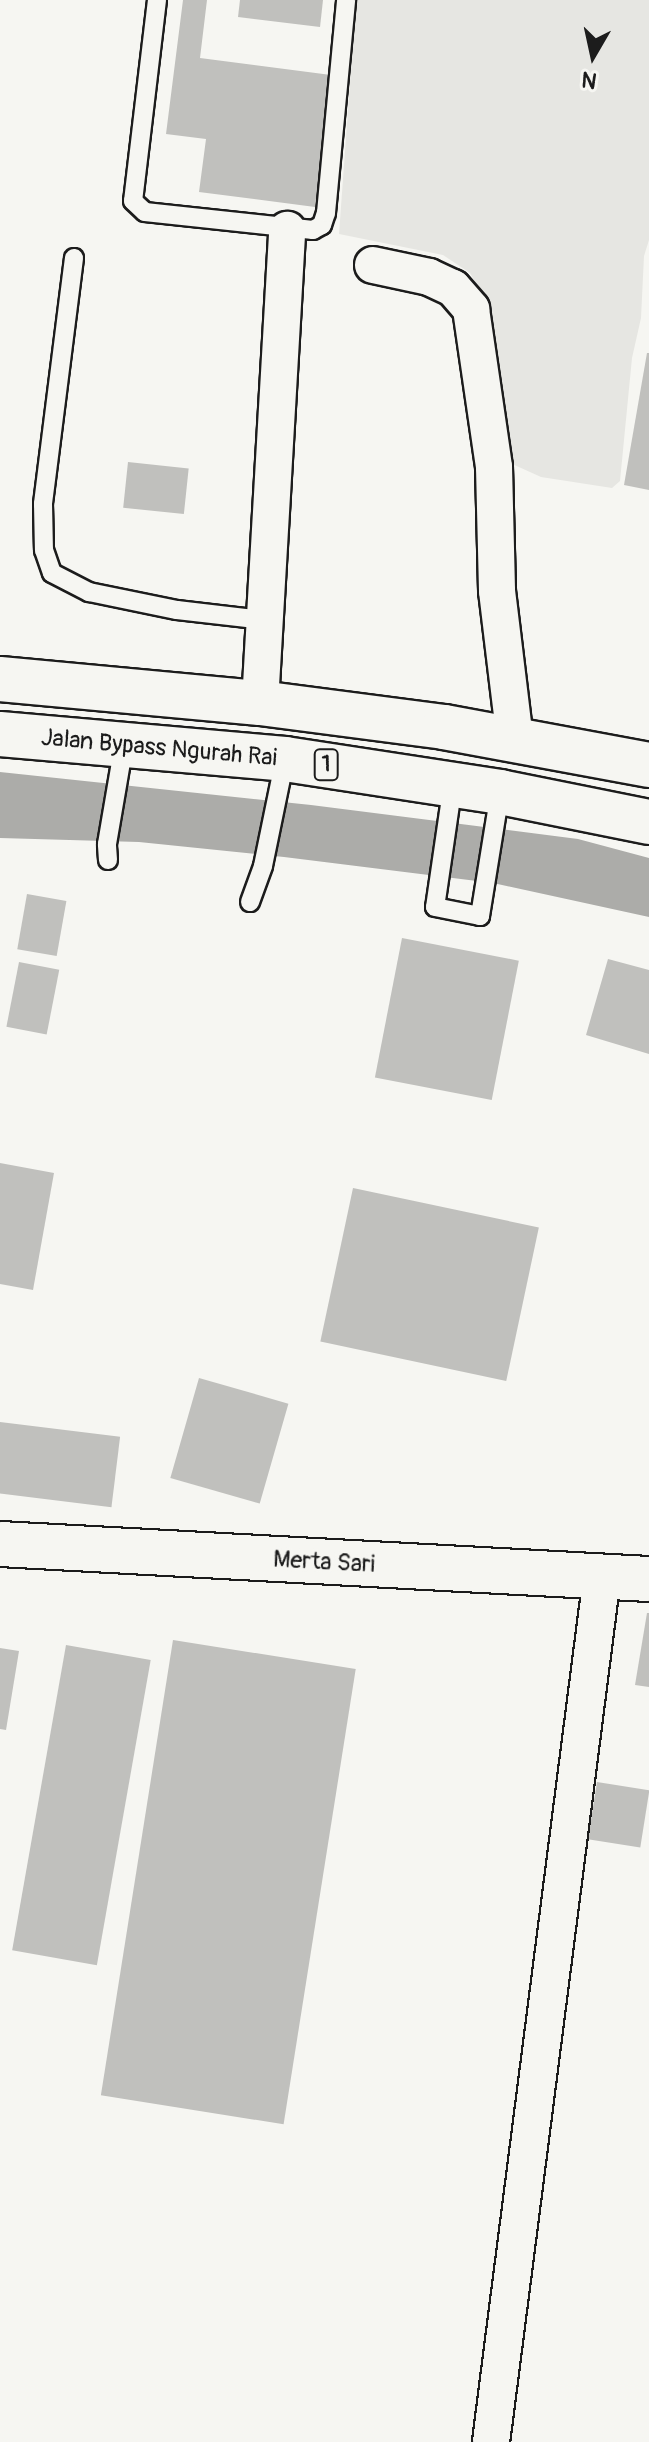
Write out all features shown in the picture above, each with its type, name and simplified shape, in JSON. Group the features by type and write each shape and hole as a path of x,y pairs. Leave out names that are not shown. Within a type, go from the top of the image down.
{"main road":[{"name":"1","path":"0,679 260,703 515,740 649,765"},
{"name":"Jalan Bypass Ngurah Rai","path":"0,734 121,760 451,793 649,822"},
{"name":"Merta Sari","path":"0,1544 649,1579"}],"street":[{"path":"260,703 287,230"},
{"path":"373,265 429,277 453,288 471,309 494,467 497,591 515,740"},
{"path":"491,2442 602,1577"}],"lane":[{"path":"157,0 133,201 145,212 287,230 313,230 322,225 326,213 346,0"},
{"path":"74,258 43,504 44,550 52,573 89,592 177,610 264,620"},
{"path":"108,852 121,760"},
{"path":"250,902 263,866 282,775"},
{"path":"451,793 435,907 480,916 498,802"}],"shaded area":[{"path":"356,0 649,0 649,240 644,256 641,318 632,358 620,481 612,488 541,477 510,463 480,290 470,273 443,255 339,234"},
{"path":"0,772 311,805 578,839 649,858 649,917 493,883 284,857 139,842 0,838"}],"building":[{"path":"183,0 207,0 200,58 331,75 315,207 199,192 206,139 166,134"},
{"path":"240,0 323,0 320,27 238,17"},
{"path":"649,353 649,490 624,485"},
{"path":"128,462 189,468 184,514 123,508"},
{"path":"27,894 66,901 57,956 17,949"},
{"path":"402,938 519,961 492,1100 375,1077"},
{"path":"608,959 649,970 649,1054 586,1035"},
{"path":"19,962 59,970 47,1035 6,1027"},
{"path":"0,1163 54,1173 33,1290 0,1284"},
{"path":"353,1188 539,1228 506,1381 320,1342"},
{"path":"199,1378 288,1404 260,1504 170,1478"},
{"path":"0,1422 120,1437 111,1507 0,1494"},
{"path":"649,1613 649,1687 635,1685"},
{"path":"173,1640 356,1669 284,2124 101,2095"},
{"path":"66,1645 151,1660 97,1965 12,1950"},
{"path":"0,1648 19,1651 6,1730 0,1729"},
{"path":"597,1782 649,1790 640,1848 588,1839"}]}
